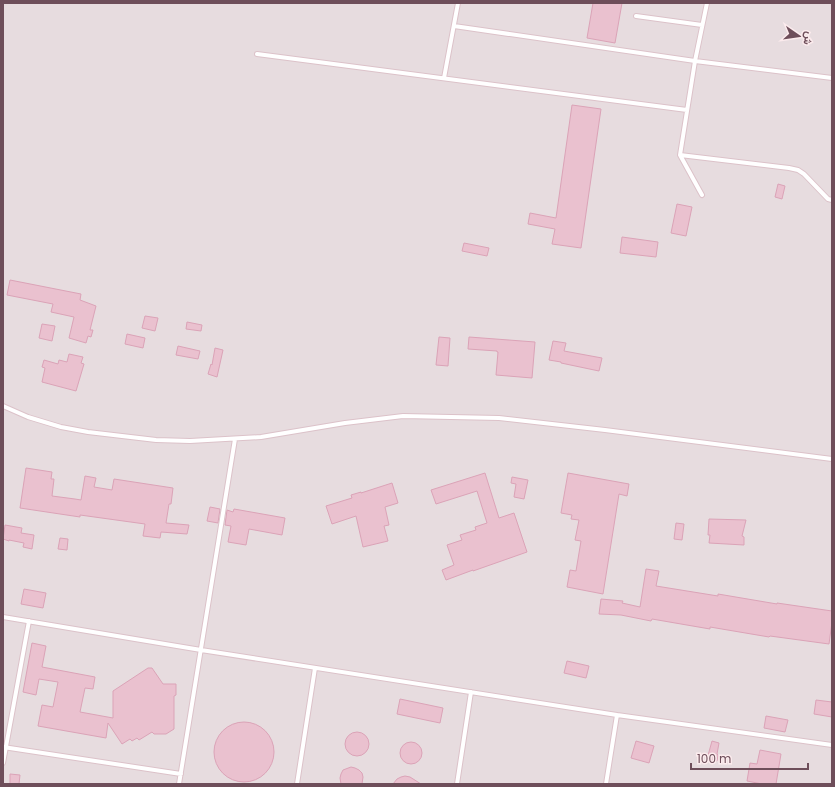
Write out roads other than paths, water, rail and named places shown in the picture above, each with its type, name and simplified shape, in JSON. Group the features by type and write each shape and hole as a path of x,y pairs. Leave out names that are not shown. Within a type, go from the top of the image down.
{"lane":[{"path":"444,78 458,3"},
{"path":"702,195 680,154 695,61 707,3"},
{"path":"636,16 702,25"},
{"path":"454,26 695,61 832,78"},
{"path":"258,54 687,110"},
{"path":"680,154 798,170 804,174 828,199 832,200"},
{"path":"3,406 28,417 61,427 88,432 156,440 190,441 261,437 345,423 403,416 499,418 832,459"},
{"path":"179,784 235,439"},
{"path":"3,617 201,650 617,715 832,745"},
{"path":"3,763 4,747 28,621"},
{"path":"297,784 315,668"},
{"path":"457,784 471,692"},
{"path":"606,784 617,715"},
{"path":"4,747 181,774"}]}
